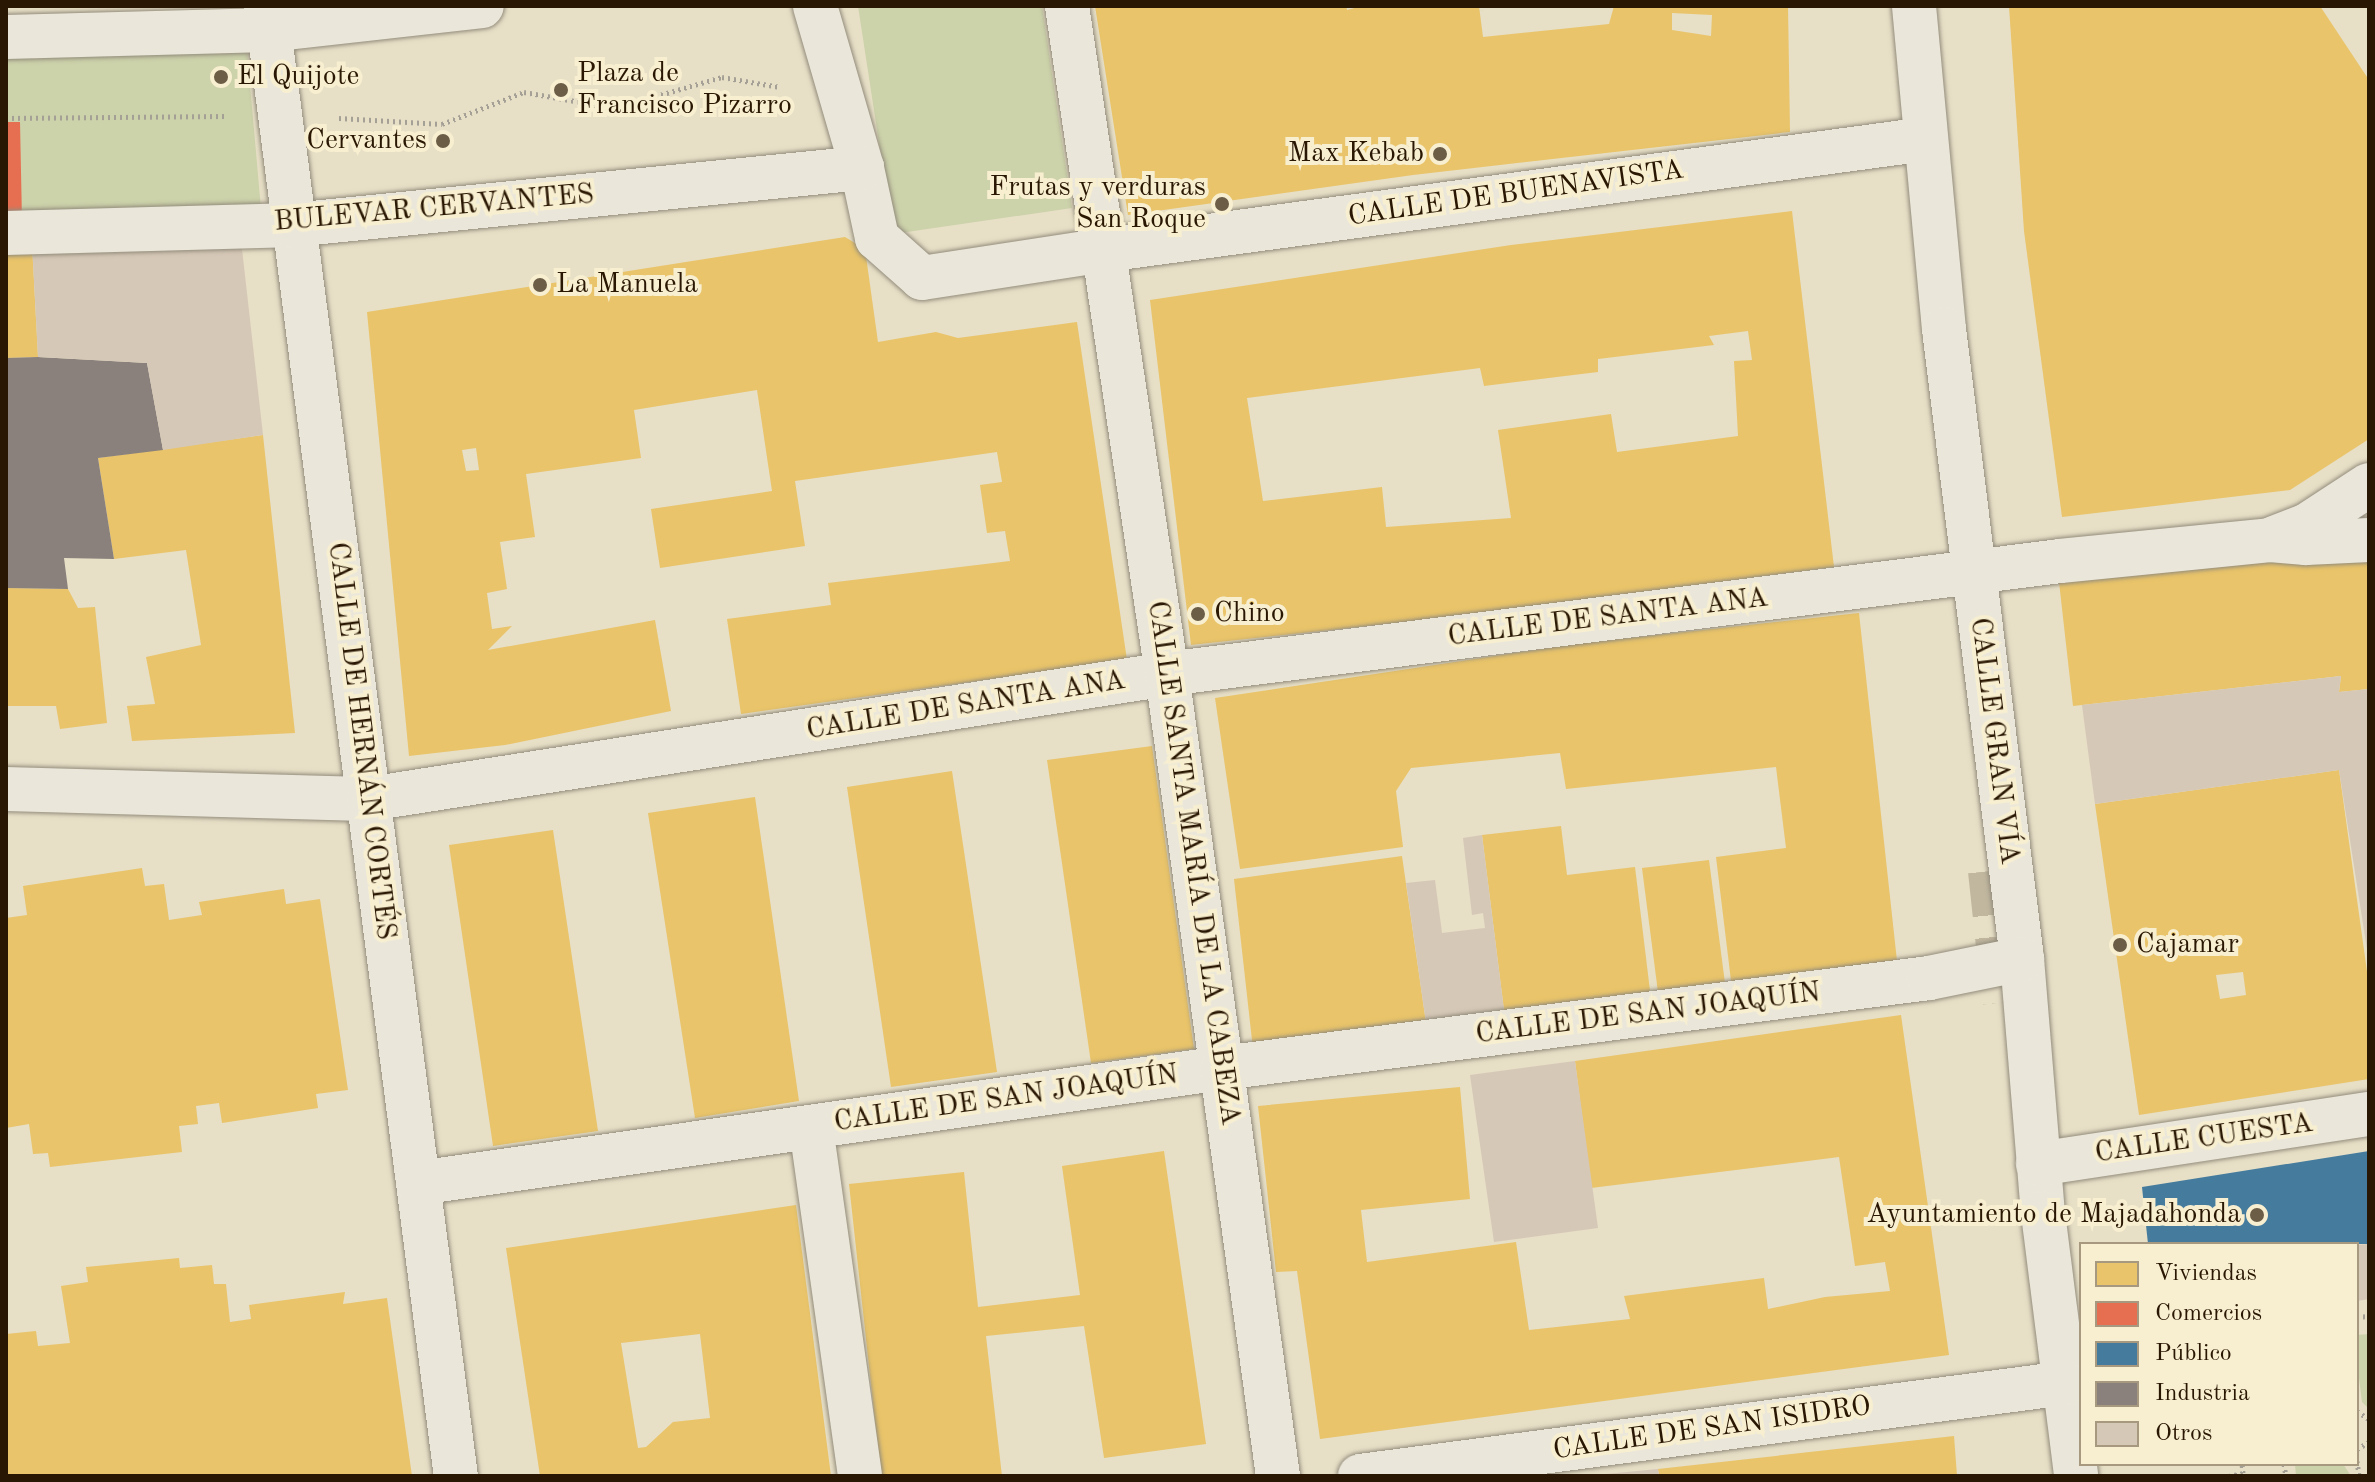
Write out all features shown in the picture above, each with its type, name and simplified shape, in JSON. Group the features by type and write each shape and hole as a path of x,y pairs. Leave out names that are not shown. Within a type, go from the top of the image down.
{"street":[{"path":"6,37 482,6"},
{"path":"815,6 862,168"},
{"path":"1067,6 1105,250"},
{"name":"CALLE GRAN VÍA","path":"1914,6 1973,572 2022,959 2038,1164 2076,1476"},
{"name":"CALLE DE HERNÁN CORTÉS","path":"268,18 292,225 456,1476"},
{"name":"CALLE DE BUENAVISTA","path":"862,168 877,238 922,278 1105,250 1926,139"},
{"name":"BULEVAR CERVANTES","path":"6,233 292,225 862,168"},
{"name":"CALLE SANTA MARÍA DE LA CABEZA","path":"1105,250 1222,1068 1276,1476"},
{"path":"2270,540 2306,526 2369,485"},
{"path":"2270,540 2306,543 2369,540"},
{"name":"CALLE DE SANTA ANA","path":"6,789 369,799 1167,674 1973,572 2270,540"},
{"name":"CALLE DE SAN JOAQUÍN","path":"418,1183 1222,1068 1929,978 2022,959"},
{"name":"CALLE CUESTA","path":"2038,1164 2369,1114"},
{"path":"811,1127 860,1476"},
{"name":"CALLE DE SAN ISIDRO","path":"1360,1476 2065,1383"}],"path":[{"path":"6,118 280,115 442,124 524,92 615,108 722,77 841,97"},
{"path":"2229,1476 2243,1473 2242,1466"}],"green space":[{"path":"858,6 1042,6 1072,208 893,234"},
{"path":"247,51 261,209 6,211 6,56"},
{"path":"2369,1334 2369,1409 2362,1402 2359,1335"},
{"path":"2295,1466 2344,1466 2351,1476 2296,1476"}],"building: Viviendas":[{"path":"1095,6 1346,6 1347,10 1362,6 1479,6 1483,37 1609,24 1614,6 1788,6 1790,132 1413,175 1128,215","holes":["1672,13 1712,15 1711,36 1672,30"]},
{"path":"2009,6 2320,6 2369,80 2369,439 2290,490 2062,517 2024,231"},
{"path":"1792,211 1834,567 1461,616 1191,645 1150,300 1511,245","holes":["1748,331 1752,360 1734,361 1738,436 1617,452 1611,414 1498,430 1511,518 1386,527 1382,487 1263,501 1247,398 1480,368 1484,386 1598,372 1598,359 1714,345 1709,336"]},
{"path":"845,237 865,249 878,342 936,332 958,338 1077,322 1127,660 741,714 727,619 831,605 828,583 1010,561 1005,531 987,533 980,485 1002,482 997,452 795,481 805,546 660,568 651,509 772,491 757,390 634,410 641,458 526,474 535,537 500,542 507,589 487,593 492,629 512,626 488,650 655,620 671,711 505,745 409,756 367,312","holes":["476,448 479,470 466,471 462,450"]},
{"path":"32,244 38,357 6,358 6,245"},
{"path":"263,435 295,733 132,741 127,706 155,704 146,657 201,645 186,550 114,559 98,458"},
{"path":"2369,550 2369,689 2339,692 2341,676 2073,706 2059,582"},
{"path":"6,588 68,589 78,608 95,607 107,723 60,729 56,706 6,706"},
{"path":"1859,613 1898,970 1732,989 1716,857 1786,848 1776,767 1566,789 1560,753 1411,768 1396,791 1403,847 1240,869 1215,698 1575,644"},
{"path":"1152,746 1194,1049 1091,1063 1047,760"},
{"path":"2339,770 2369,986 2369,1079 2139,1115 2095,804","holes":["2243,972 2246,995 2220,999 2216,975"]},
{"path":"952,771 997,1072 891,1087 847,787"},
{"path":"755,797 799,1101 695,1118 648,813"},
{"path":"1561,826 1567,875 1635,867 1651,999 1504,1010 1482,835"},
{"path":"553,830 598,1131 493,1146 449,845"},
{"path":"1402,856 1426,1023 1253,1049 1234,879"},
{"path":"1709,860 1726,991 1659,1000 1642,868"},
{"path":"142,868 145,886 164,884 169,920 202,915 199,902 284,889 286,904 320,899 348,1090 316,1094 318,1108 222,1123 219,1103 196,1106 198,1124 179,1126 182,1152 50,1167 48,1153 33,1154 29,1124 6,1128 6,918 27,915 23,886"},
{"path":"1901,1015 1949,1355 1320,1439 1297,1271 1276,1272 1258,1106 1460,1087 1470,1199 1361,1210 1367,1262 1516,1242 1529,1330 1630,1319 1624,1296 1764,1278 1768,1309 1825,1297 1890,1291 1885,1262 1855,1266 1839,1157 1591,1188 1575,1061"},
{"path":"1164,1151 1206,1444 1104,1458 1084,1326 986,1336 1002,1476 881,1476 849,1184 964,1172 978,1307 1080,1295 1062,1166"},
{"path":"796,1205 831,1476 540,1476 506,1248","holes":["700,1334 710,1418 673,1422 646,1447 638,1448 621,1343"]},
{"path":"179,1258 180,1268 212,1265 214,1284 226,1284 230,1322 251,1319 249,1305 345,1292 343,1304 387,1298 412,1476 6,1476 6,1334 36,1331 38,1346 70,1343 61,1286 88,1282 86,1267"},
{"path":"1954,1436 1957,1476 1659,1476 1658,1469"}],"building: Comercios":[{"path":"6,122 20,122 22,221 6,221"}],"building: Público":[{"name":"Ayuntamiento de Majadahonda","path":"2369,1151 2369,1244 2148,1242 2142,1187"}],"building: Industria":[{"path":"6,358 147,363 163,450 98,458 114,559 64,558 68,589 6,588"}],"building: Otros":[{"path":"241,240 263,435 163,450 147,363 38,357 32,244"},
{"path":"2341,676 2339,692 2369,689 2369,962 2339,770 2095,804 2082,705"},
{"path":"1482,835 1504,1010 1426,1023 1406,883 1435,880 1442,933 1485,928 1483,913 1472,915 1463,838"},
{"path":"1575,1061 1598,1228 1494,1242 1470,1075"},
{"path":"2369,1244 2369,1299 2359,1301 2359,1245"},
{"path":"1658,1469 1659,1476 1606,1474"}],"tunnel":[{"path":"1990,871 2004,1002"}],"place":[{"name":"El Quijote","path":"221,77"},
{"name":"Plaza de Francisco Pizarro","path":"561,90"},
{"name":"Cervantes","path":"443,141"},
{"name":"Max Kebab","path":"1440,154"},
{"name":"Frutas y verduras San Roque","path":"1222,204"},
{"name":"La Manuela","path":"540,285"},
{"name":"Chino","path":"1198,614"},
{"name":"Cajamar","path":"2120,945"},
{"name":"Ayuntamiento de Majadahonda","path":"2257,1215"}]}
